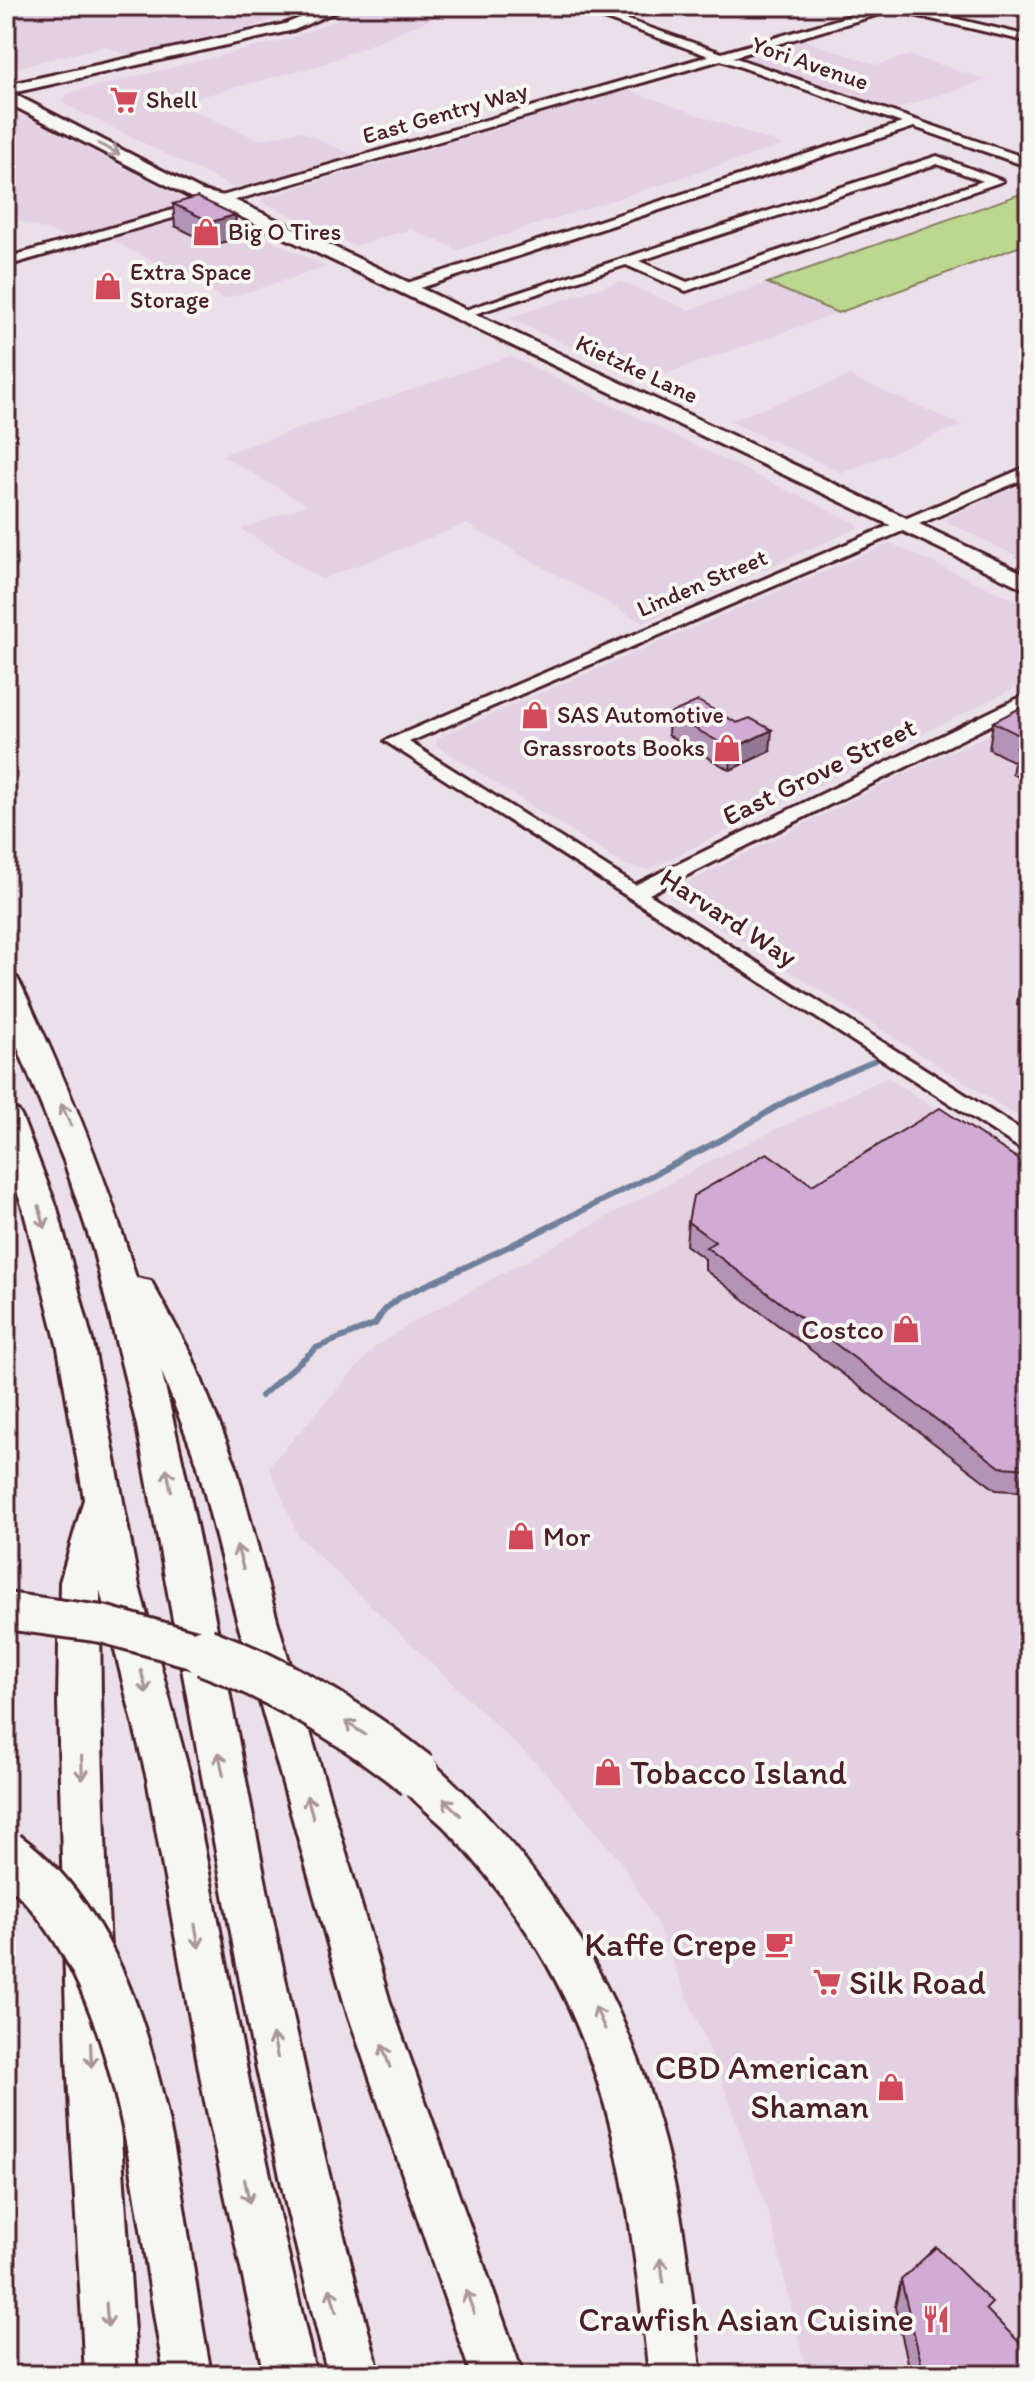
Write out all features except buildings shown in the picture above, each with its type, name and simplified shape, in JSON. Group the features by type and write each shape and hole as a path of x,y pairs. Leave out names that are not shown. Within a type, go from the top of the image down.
{"highway":[{"path":"6,985 73,1131 111,1241 139,1344 168,1475 291,2125 354,2375"},
{"path":"6,1118 40,1208 76,1348 119,1586 169,1779 228,2097 290,2375"},
{"path":"111,1241 173,1354 216,1463 257,1620 367,2002 497,2375"},
{"path":"102,1497 80,1582 79,1703 91,2059 111,2375"},
{"path":"6,1611 105,1624 178,1644 249,1670 360,1731 417,1775 506,1865 556,1935 604,2024 649,2176 675,2375"},
{"path":"6,1854 44,1886 62,1910 107,1986 135,2088 188,2375"}],"main road":[{"path":"12,95 247,45 336,8"},
{"name":"Kietzke Lane","path":"12,95 39,114 196,194 222,201 1029,584"},
{"name":"Kietzke Lane","path":"12,95 190,176 218,192 222,201"}],"street":[{"path":"305,6 336,8"},
{"name":"Yori Avenue","path":"576,6 1029,163"},
{"path":"894,6 1029,39"},
{"name":"East Gentry Way","path":"6,262 894,6"},
{"path":"406,288 915,123"},
{"path":"460,314 937,160 996,181 686,287 628,261"},
{"name":"Linden Street","path":"395,741 1029,471"},
{"name":"East Grove Street","path":"635,893 1029,699"},
{"name":"Harvard Way","path":"395,741 1029,1146"}],"shaded area":[{"path":"6,6 283,6 293,8 295,13 243,29 144,52 125,55 106,46 6,70"},
{"path":"371,6 462,6 323,64 177,103 259,140 300,131 356,156 234,188 61,102 68,93 289,39"},
{"path":"803,40 877,65 910,55 987,80 896,109 747,58"},
{"path":"628,90 783,145 458,250 411,229 355,246 261,201 262,198"},
{"path":"6,113 24,116 192,203 69,238 6,216"},
{"path":"210,212 327,267 224,299 111,239"},
{"path":"620,281 689,310 767,283 838,313 645,381 508,318"},
{"path":"510,356 860,527 643,623 466,524 322,579 241,529 307,505 221,455"},
{"path":"849,376 962,425 842,473 730,421"},
{"path":"1018,486 1029,491 1029,562 943,520"},
{"path":"890,543 1029,607 1029,681 648,870 626,866 437,746 436,740 443,735"},
{"path":"1029,718 1029,1123 676,899 674,893 679,887 942,755"},
{"path":"887,1077 1029,1170 1029,2375 807,2375 772,2225 720,2075 657,1924 621,1862 546,1773 298,1536 269,1466 375,1347 415,1321 712,1160"},
{"path":"6,1897 10,1927 10,2216 17,2375 6,2375"}],"green space":[{"path":"1029,191 1029,243 838,313 767,283"}],"waterway":[{"path":"824,1082 881,1058"},
{"path":"261,1396 316,1348 375,1324 385,1309 402,1296 634,1184 829,1080"}],"place":[{"name":"Shell","path":"124,100"},
{"name":"Big O Tires","path":"206,232"},
{"name":"Extra Space Storage","path":"108,286"},
{"name":"SAS Automotive","path":"535,715"},
{"name":"Grassroots Books","path":"727,748"},
{"name":"Costco","path":"906,1329"},
{"name":"Mor","path":"521,1536"},
{"name":"Tobacco Island","path":"608,1772"},
{"name":"Kaffe Crepe","path":"779,1944"},
{"name":"Silk Road","path":"827,1982"},
{"name":"CBD American Shaman","path":"891,2087"},
{"name":"Crawfish Asian Cuisine","path":"936,2319"}]}
